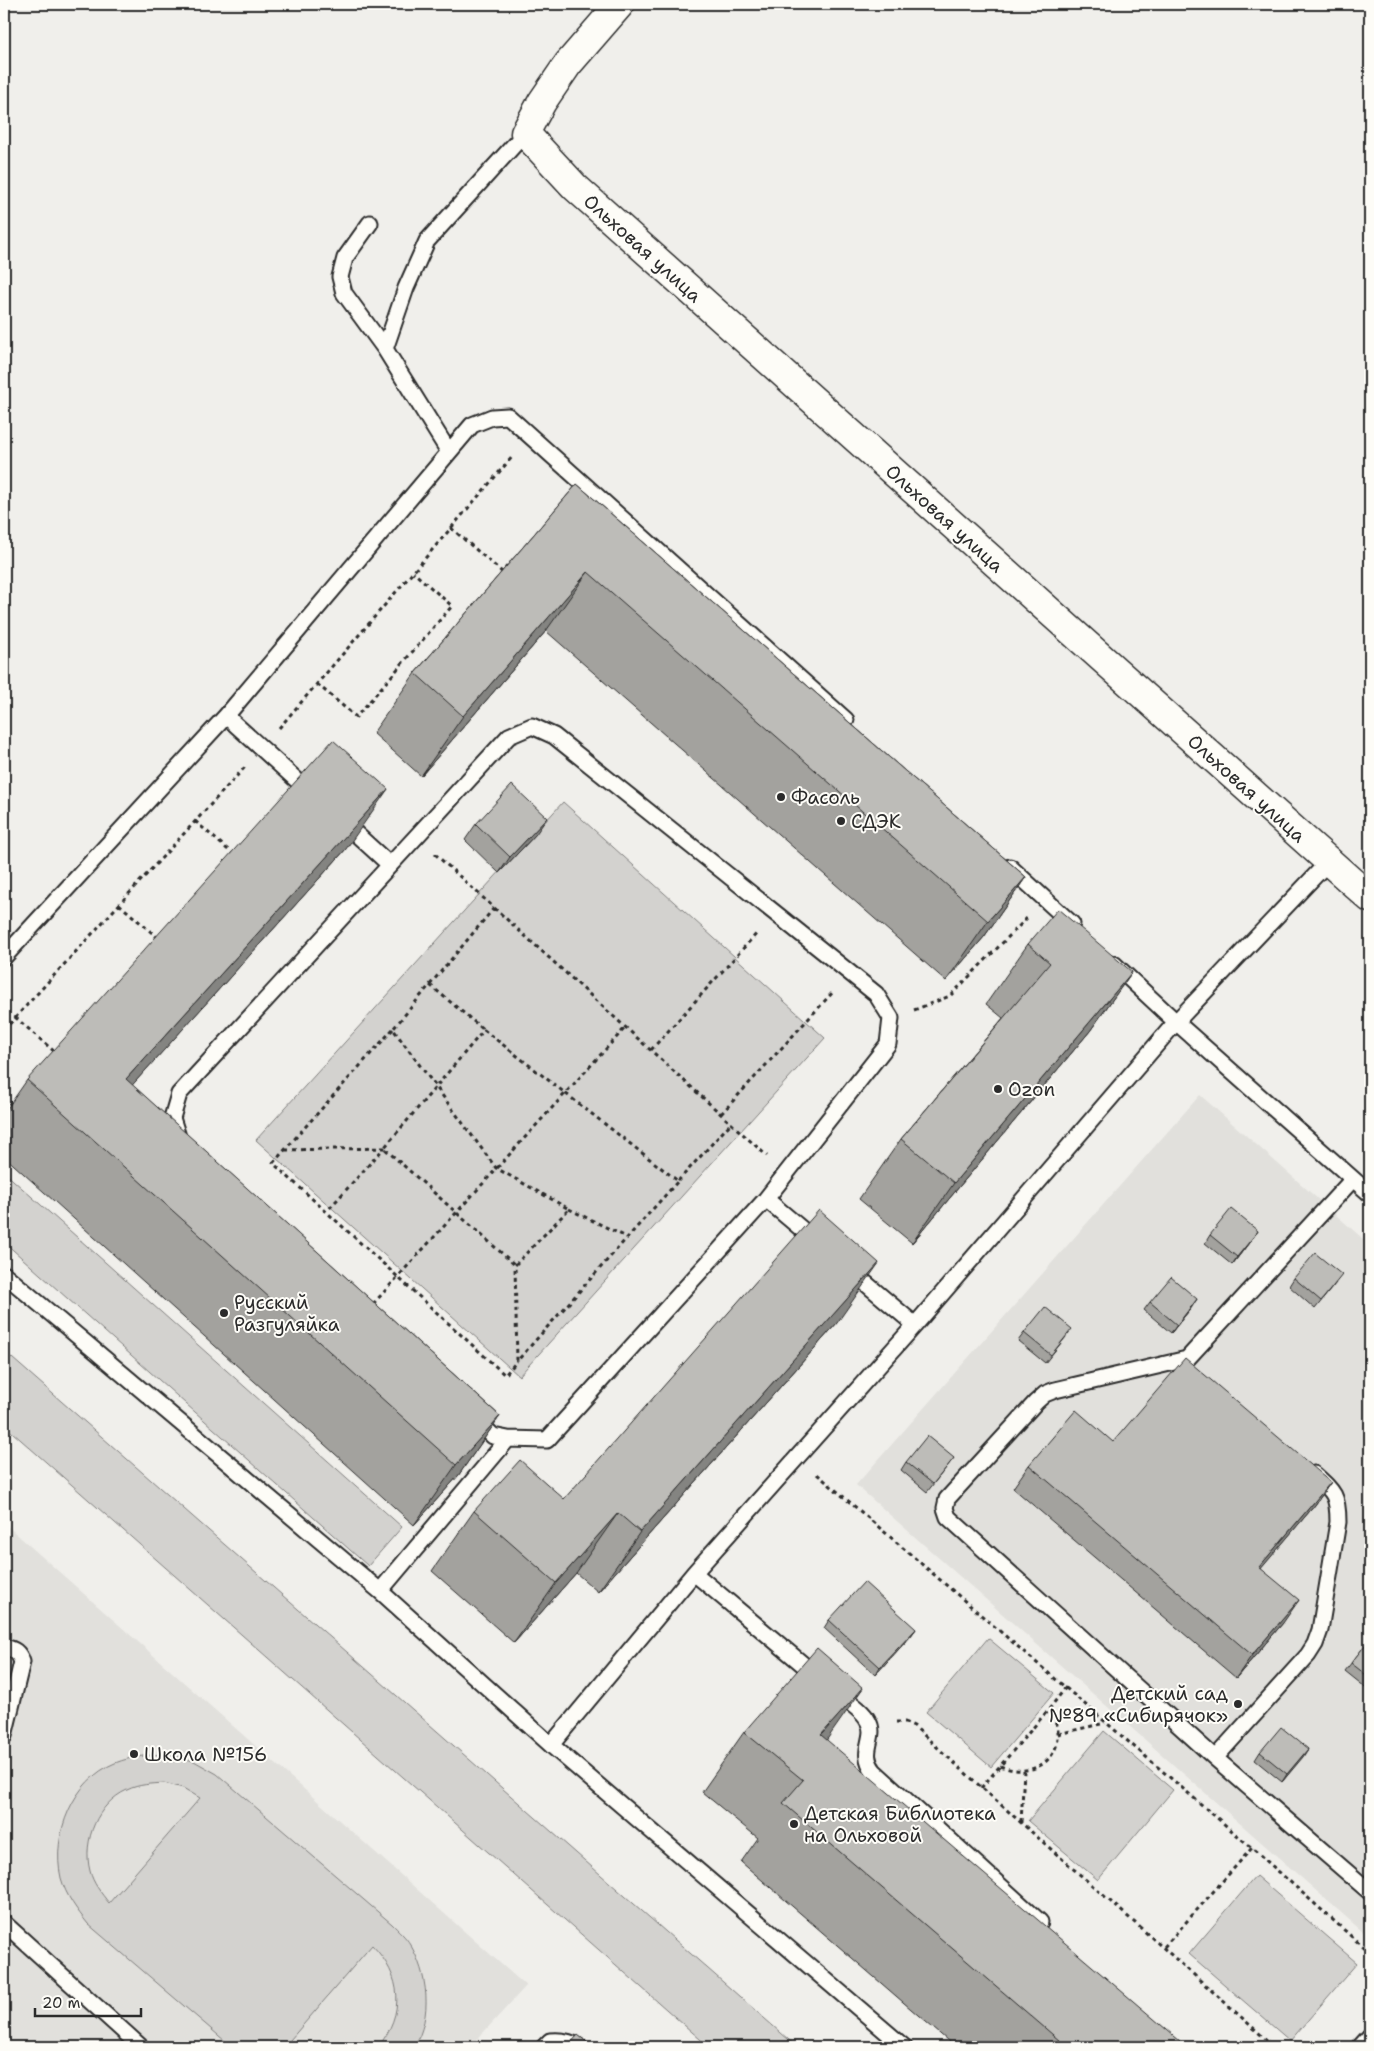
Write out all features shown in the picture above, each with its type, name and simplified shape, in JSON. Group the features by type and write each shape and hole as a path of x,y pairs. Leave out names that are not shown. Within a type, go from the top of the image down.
{"street":[{"path":"525,133 542,102 568,64 620,4"},
{"name":"Ольховая улица","path":"525,133 575,187 1370,898"}],"lane":[{"path":"385,349 406,288 427,241 525,133"},
{"path":"370,223 345,258 340,277 344,293 385,349 449,452"},
{"path":"4,957 226,716 472,425 492,417 508,416 854,727"},
{"path":"226,716 320,802"},
{"path":"187,1150 180,1144 172,1118 179,1094 509,736 532,726 554,736 876,994 891,1018 888,1044 766,1199 547,1440 508,1439 493,1436 464,1409"},
{"path":"334,814 390,865"},
{"path":"1001,860 1082,934"},
{"path":"551,1745 694,1573 915,1325 1176,1022 1329,861"},
{"path":"1104,954 1176,1022 1370,1194"},
{"path":"1353,1178 1190,1363 1045,1394 946,1499 945,1508 948,1517 1215,1758 1370,1892"},
{"path":"766,1199 826,1250"},
{"path":"841,1262 915,1325"},
{"path":"4,1274 380,1591 551,1745 904,2047"},
{"path":"380,1591 508,1439"},
{"path":"1215,1758 1316,1644 1338,1522 1338,1506 1333,1491 1304,1465"},
{"path":"694,1573 869,1721 871,1728 866,1757 874,1770 1054,1935"},
{"path":"4,1647 13,1649 19,1654 22,1662 4,1736"},
{"path":"4,1922 141,2047"},
{"path":"1360,2047 1370,2036"},
{"path":"544,2047 550,2041 561,2040 579,2047"}],"path":[{"path":"451,528 502,572 513,559"},
{"path":"317,684 356,717 452,606 413,572"},
{"path":"195,821 234,856 240,848"},
{"path":"416,836 786,1174"},
{"path":"891,1018 950,996 1045,900"},
{"path":"119,904 159,939 165,932"},
{"path":"494,908 393,1029 274,1163 505,1375 731,1124"},
{"path":"651,1050 775,913"},
{"path":"721,1114 850,974"},
{"path":"430,985 484,1030 678,1181"},
{"path":"15,1017 56,1054"},
{"path":"369,1308 626,1028"},
{"path":"393,1029 496,1168 628,1238"},
{"path":"327,1211 384,1148 484,1030"},
{"path":"4,1110 17,1096"},
{"path":"285,1150 384,1148 516,1265"},
{"path":"517,1361 516,1265 569,1208"},
{"path":"797,1457 1252,1848 1370,1953"},
{"path":"981,1788 1066,1687"},
{"path":"1000,1766 1011,1771 1024,1771 1036,1768 1047,1761 1054,1752 1058,1734 1056,1718 1050,1708"},
{"path":"869,1721 905,1722 914,1726 981,1788 1164,1947 1270,2043 1268,2047"},
{"path":"1058,1734 1106,1722"},
{"path":"1021,1822 1024,1771"},
{"path":"1164,1947 1252,1848"}],"shaded area":[{"path":"563,802 825,1038 519,1376 256,1140"},
{"name":"Детский сад №89 «Сибирячок»","path":"1200,1095 1370,1245 1370,1924 1363,1932 856,1485"},
{"path":"4,1172 402,1527 368,1566 4,1242"},
{"path":"4,1351 797,2047 709,2047 4,1425"},
{"name":"Школа №156","path":"4,1523 526,1986 470,2047 4,2047"},
{"path":"988,1638 1054,1693 991,1767 926,1712"},
{"path":"1104,1731 1173,1790 1098,1880 1028,1821"},
{"path":"167,1754 194,1761 217,1774 404,1936 410,1944 421,1969 426,1995 424,2022 414,2047 378,2047 393,2021 397,1995 395,1982 390,1970 372,1945 284,2047 232,2047 88,1924 69,1897 61,1878 59,1844 68,1811 87,1782 100,1771 128,1759","holes":["164,1783 183,1788 200,1798 109,1903 93,1880 88,1859 91,1835 100,1813 117,1796 136,1787"]},
{"path":"1256,1876 1357,1963 1290,2041 1189,1954"}],"building":[{"path":"577,484 1026,877 988,921 588,572 463,716 415,673"},
{"path":"333,740 388,789 126,1079 500,1416 456,1465 27,1080"},
{"path":"512,785 547,818 510,857 476,824"},
{"path":"1058,909 1132,972 954,1183 901,1139 1050,963 1028,944"},
{"path":"1231,1209 1258,1231 1237,1257 1210,1235"},
{"path":"819,1210 879,1263 640,1532 618,1513 556,1583 474,1511 520,1460 564,1499"},
{"path":"1315,1253 1342,1275 1321,1301 1294,1278"},
{"path":"1171,1277 1197,1299 1177,1325 1150,1302"},
{"path":"1045,1307 1072,1329 1051,1355 1024,1333"},
{"path":"1185,1358 1331,1482 1259,1567 1299,1600 1252,1655 1029,1465 1076,1410 1113,1442"},
{"path":"927,1436 954,1458 933,1484 906,1462"},
{"path":"864,1582 916,1629 880,1667 829,1620"},
{"path":"4,1623 8,1624 4,1640"},
{"path":"1370,1639 1370,1678 1351,1663"},
{"path":"817,1648 863,1688 821,1735 1187,2047 1067,2047 783,1803 803,1780 744,1732"},
{"path":"1281,1727 1308,1749 1287,1774 1260,1752"},
{"path":"578,2035 593,2047 567,2047"},
{"path":"143,2043 146,2047 135,2047"}],"place":[{"name":"Фасоль","path":"781,797"},
{"name":"СДЭК","path":"841,821"},
{"name":"Ozon","path":"998,1089"},
{"name":"Русский Разгуляйка","path":"224,1313"},
{"name":"Детский сад №89 «Сибирячок»","path":"1238,1704"},
{"name":"Школа №156","path":"134,1754"},
{"name":"Детская Библиотека на Ольховой","path":"794,1824"}]}
